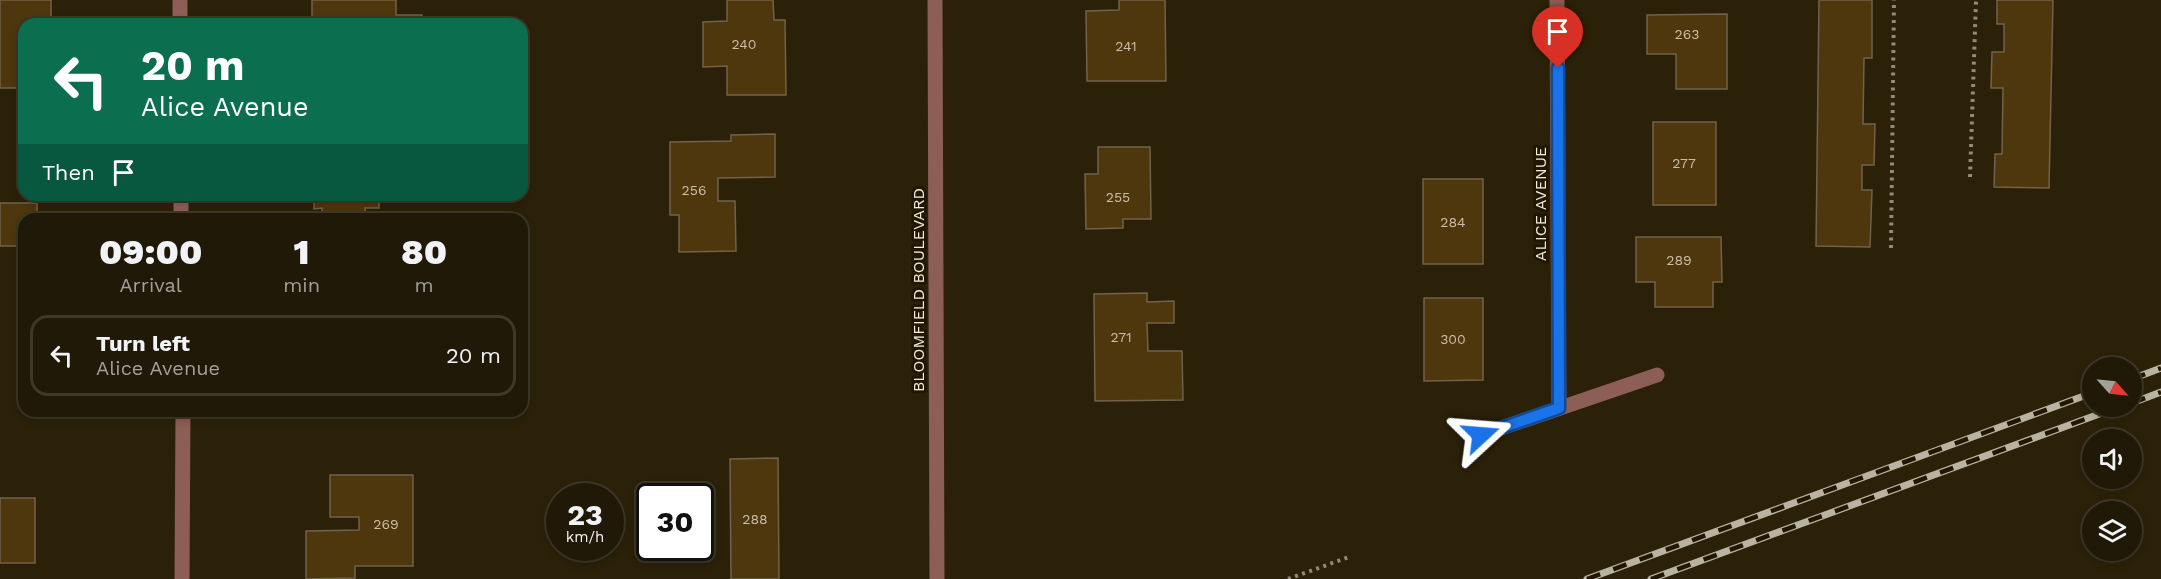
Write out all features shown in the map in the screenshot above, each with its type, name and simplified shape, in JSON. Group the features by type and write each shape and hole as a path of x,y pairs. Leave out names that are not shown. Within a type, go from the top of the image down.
{"street":[{"path":"180,0 180,18"},
{"name":"BLOOMFIELD BOULEVARD","path":"935,0 937,579"},
{"name":"ALICE AVENUE","path":"1557,0 1559,408"},
{"path":"1481,435 1657,375"},
{"path":"182,579 183,417"}],"path":[{"path":"1891,248 1894,0"},
{"path":"1970,177 1976,0"},
{"path":"1288,579 1349,557"}],"building":[{"path":"0,0 51,0 51,18 18,18 18,88 0,88"},
{"path":"312,0 396,0 396,15 422,15 422,18 312,18"},
{"path":"727,0 773,0 774,20 785,20 786,95 727,95 727,66 703,67 703,22 727,21"},
{"path":"1119,0 1165,0 1166,81 1087,81 1086,11 1119,10"},
{"path":"1819,0 1872,0 1872,58 1864,58 1863,124 1875,124 1874,165 1862,165 1862,190 1872,190 1870,247 1816,246"},
{"path":"1997,0 2053,0 2049,188 1994,187 1995,154 2002,154 2003,88 1991,88 1992,52 2004,52 2004,24 1997,24"},
{"path":"1727,14 1727,89 1676,89 1676,54 1647,54 1647,15"},
{"path":"1653,122 1716,122 1716,205 1653,205"},
{"path":"775,134 775,177 718,178 718,201 735,201 736,251 679,252 679,215 670,215 670,142 731,141 731,135"},
{"path":"1098,147 1150,147 1151,219 1123,219 1123,228 1086,229 1085,174 1098,174"},
{"path":"1423,179 1483,179 1483,264 1423,264"},
{"path":"314,201 379,201 379,208 365,208 365,213 322,213 322,208 314,209"},
{"path":"0,203 37,203 37,213 18,213 18,246 0,246"},
{"path":"1636,237 1721,237 1722,282 1713,282 1713,307 1655,307 1655,282 1636,282"},
{"path":"1147,293 1147,302 1174,301 1174,323 1147,323 1148,351 1182,351 1183,400 1095,401 1094,294"},
{"path":"1424,298 1483,298 1483,380 1424,381"},
{"path":"778,458 779,579 731,579 730,459"},
{"path":"330,475 413,475 413,566 355,566 355,578 306,579 306,531 359,530 359,517 330,517"},
{"path":"0,498 35,498 35,563 0,563"}],"railway":[{"path":"2142,375 2161,368"},
{"path":"2142,399 2161,392"},
{"path":"1587,579 2082,397"},
{"path":"1651,579 2091,417"}],"route":[{"path":"1481,435 1559,408 1558,68"}]}
